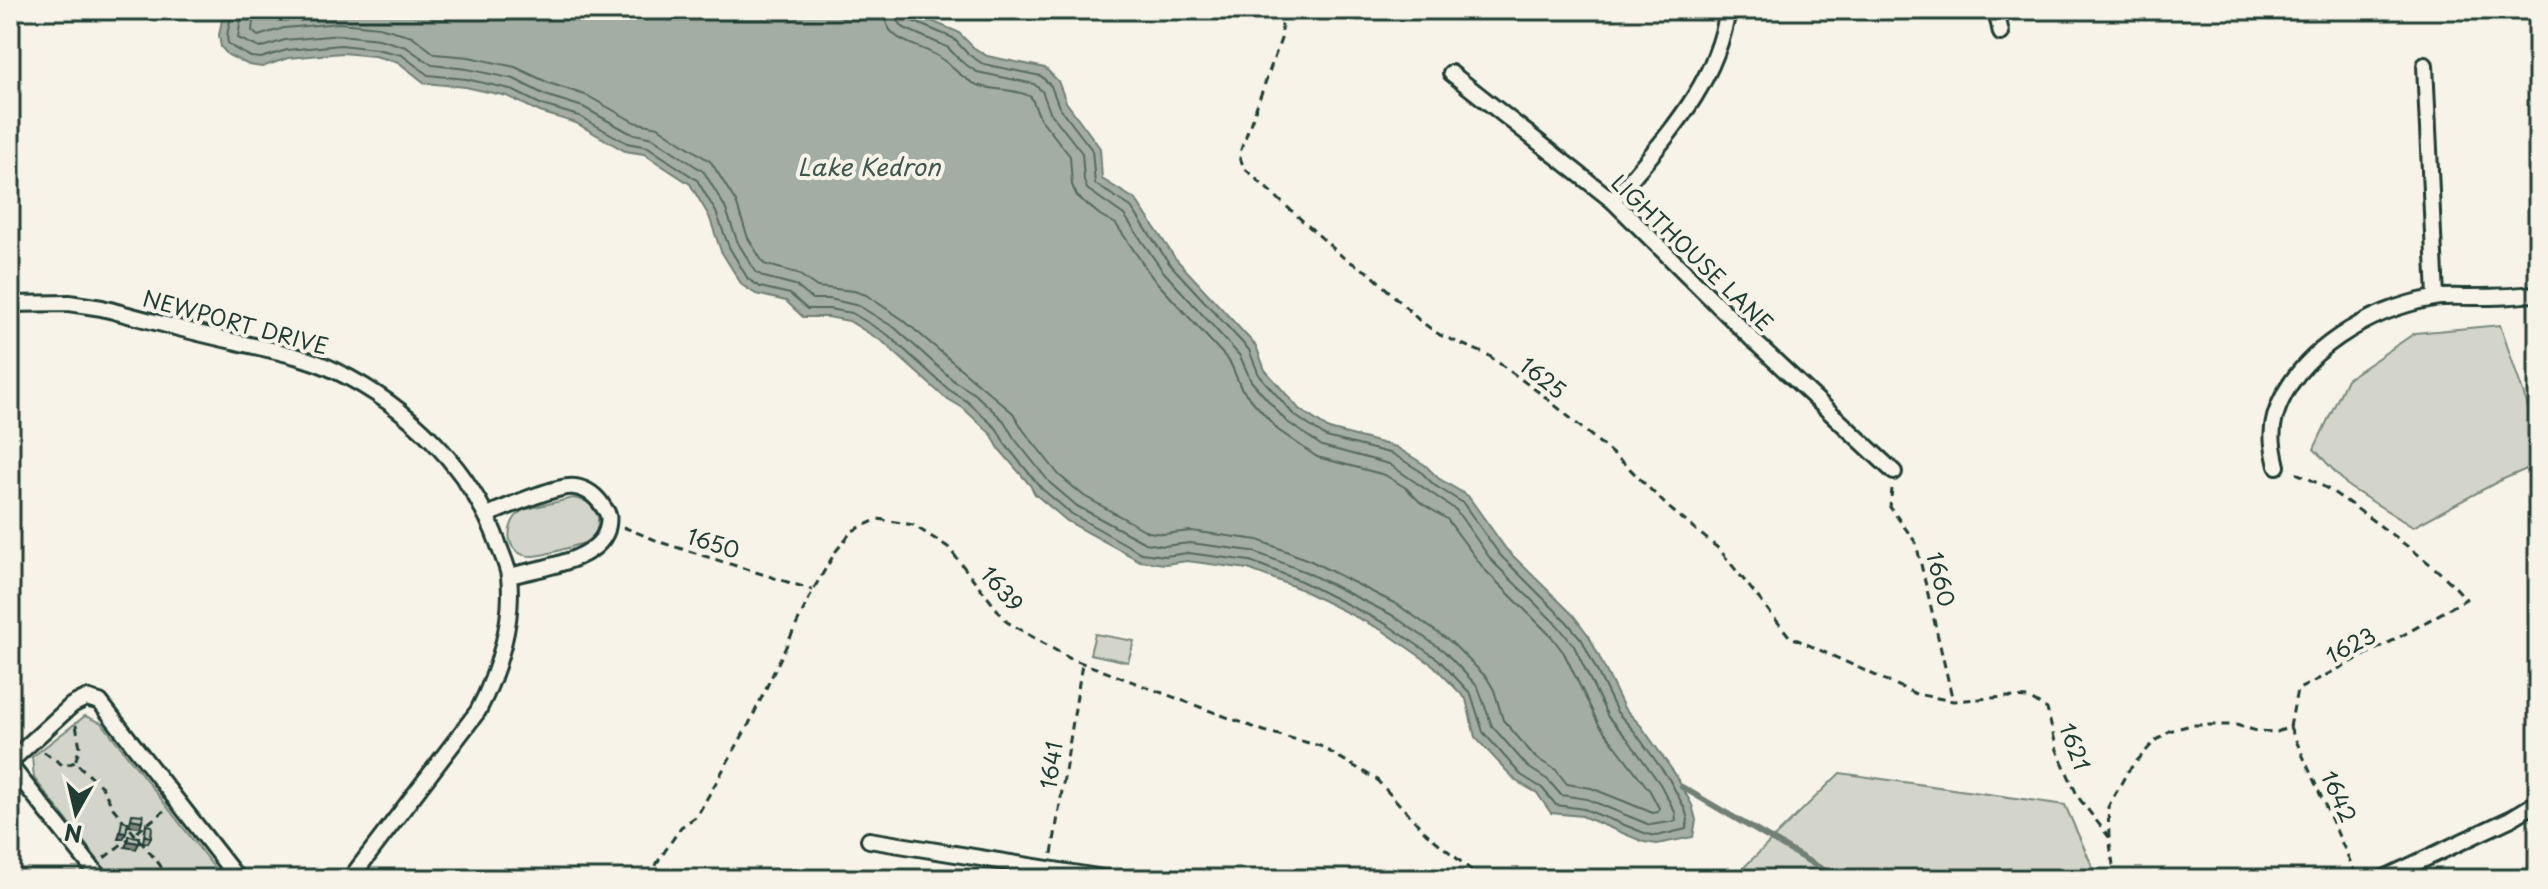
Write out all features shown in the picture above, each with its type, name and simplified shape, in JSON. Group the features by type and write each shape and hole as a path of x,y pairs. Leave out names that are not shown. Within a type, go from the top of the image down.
{"street":[{"path":"1613,201 1677,122 1707,77 1720,46 1728,10"},
{"path":"1996,10 2001,33"},
{"path":"2425,65 2436,297"},
{"name":"LIGHTHOUSE LANE","path":"1451,73 1613,201 1757,344 1894,472"},
{"path":"2277,466 2271,440 2274,418 2284,396 2323,349 2356,326 2391,310 2436,297 2501,297 2538,293"},
{"name":"NEWPORT DRIVE","path":"10,304 69,303 102,308 301,357 334,370 371,390 409,418 450,459 487,515 510,576 500,660 478,711 350,879"},
{"path":"487,515 546,493 574,487 596,497 608,512 606,534 595,549 576,558 510,576"},
{"path":"96,874 13,769 13,759 86,698 100,702 238,879"},
{"path":"2382,879 2510,819 2538,802"},
{"path":"869,840 1042,872 1110,879"}],"path":[{"name":"1625","path":"1283,10 1281,39 1239,155 1244,168 1344,258 1371,274 1420,321 1440,335 1488,355 1544,396 1627,466 1668,507 1719,549 1789,636 1916,694 1953,701"},
{"name":"1623","path":"2277,466 2316,481 2449,579 2466,599 2297,690 2290,727"},
{"name":"1660","path":"1894,472 1890,507 1916,543 1953,701"},
{"name":"1639","path":"651,879 657,863 681,827 697,816 749,724 813,590 836,551 852,531 878,519 913,525 948,547 1007,622 1082,664 1251,727 1320,746 1376,779 1426,833 1482,879"},
{"name":"1650","path":"609,521 663,543 813,590"},
{"name":"1641","path":"1042,872 1082,664"},
{"name":"1621","path":"1953,701 2029,698 2047,709 2057,750 2078,797 2109,837 2115,879"},
{"path":"67,711 76,722 80,747 75,762"},
{"path":"2109,837 2108,807 2121,783 2153,743 2169,731 2191,725 2236,725 2277,732 2290,727"},
{"name":"1642","path":"2290,727 2358,879"},
{"path":"38,737 44,753 64,766 75,762"},
{"path":"75,762 102,787 133,835 160,865 166,879"},
{"path":"96,874 133,835 177,801"}],"shaded area":[{"path":"2500,325 2538,436 2538,464 2413,527 2349,487 2314,449 2347,379 2415,333"},
{"path":"573,498 589,502 598,516 597,528 591,538 585,543 552,553 533,556 516,551 510,531 516,516 523,510"},
{"path":"1095,634 1134,641 1128,662 1090,654"},
{"path":"85,716 102,723 223,879 113,879 34,778 32,757"},
{"path":"1840,773 2065,805 2098,879 1732,879"}],"water":[{"name":"Lake Kedron","path":"224,10 905,10 958,32 987,56 1045,68 1058,81 1066,102 1100,148 1102,179 1136,200 1175,258 1256,346 1265,370 1299,409 1329,429 1396,447 1468,496 1506,549 1573,615 1589,636 1624,708 1641,726 1675,774 1692,805 1696,820 1693,837 1657,844 1644,842 1582,816 1551,813 1537,793 1516,781 1475,737 1466,699 1434,666 1382,630 1298,588 1248,569 1187,561 1165,564 1140,561 1067,521 1035,494 999,449 992,435 883,342 849,321 803,317 786,301 756,294 742,285 721,251 709,216 690,184 644,154 625,151 576,123 540,112 507,96 425,83 398,62 374,56 342,53 288,58 262,67 249,65 228,55 221,47 219,35"}],"building":[{"path":"132,814 143,815 142,821 131,819"},
{"path":"122,821 128,822 126,833 120,832"},
{"path":"146,825 152,826 151,837 145,836"},
{"path":"128,836 139,837 139,843 128,841"}],"waterway":[{"path":"1682,787 1839,879"}]}
